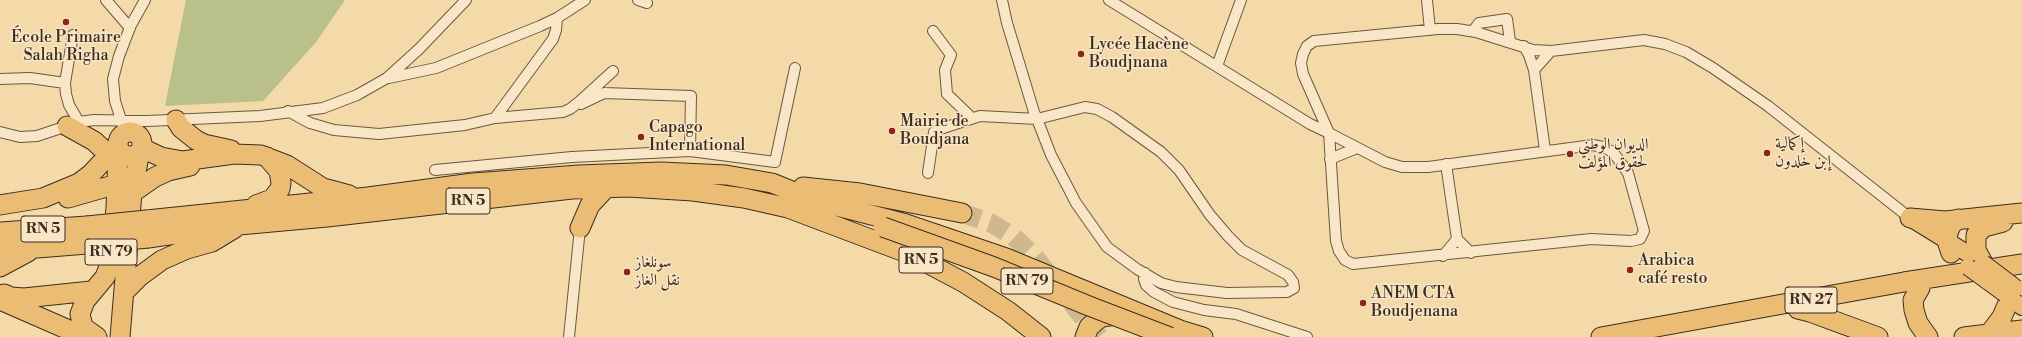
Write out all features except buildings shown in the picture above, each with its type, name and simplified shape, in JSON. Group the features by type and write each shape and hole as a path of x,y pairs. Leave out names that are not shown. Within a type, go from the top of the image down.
{"highway":[{"path":"176,120 181,128 196,140 204,144 240,154 267,157 286,165 323,188 343,194 368,197"},
{"path":"73,124 94,141 118,141"},
{"path":"118,141 127,157 134,156 141,150 172,159 193,160 240,154"},
{"path":"0,205 43,198 61,192 79,183 91,174 118,141"},
{"name":"RN 79","path":"118,141 124,188 124,292 120,337"},
{"name":"RN 79","path":"96,336 84,327 81,321 82,307 91,291 105,277 110,264 124,188 141,150"},
{"path":"124,292 140,276 162,260 187,249 212,242 240,218 272,199 280,189 281,176 279,170 267,157"},
{"path":"0,213 42,206 124,188 168,171 195,164 204,159"},
{"name":"RN 5","path":"0,232 87,235 240,218 368,197 473,183 633,173 726,175 772,183 860,193 962,213"},
{"name":"RN 79","path":"772,183 814,200 885,223 1089,306 1170,337"},
{"path":"580,228 590,205 606,188"},
{"name":"RN 5","path":"240,218 327,217 572,189 606,188 693,191 744,198 788,208 910,254 963,282 1008,311 1041,337"},
{"path":"572,189 579,205 580,228"},
{"name":"RN 79","path":"788,208 885,223 906,224 1006,258 1137,311"},
{"path":"1910,218 1933,221 2022,213"},
{"path":"1949,247 1948,232 1951,225 1958,219"},
{"path":"1975,265 1976,235 1980,230 1994,223 2022,219"},
{"name":"RN 5","path":"0,251 40,247 87,235"},
{"path":"0,267 40,247"},
{"name":"RN 27","path":"1601,337 1904,282 2022,264"},
{"path":"1920,288 1913,300 1914,310 1918,323 1928,337"},
{"name":"RN 27","path":"1642,337 1920,288 2016,292"},
{"path":"0,291 10,297 24,298 91,291"},
{"path":"1990,333 2002,317 2016,292"},
{"path":"0,300 78,334 96,336 108,331 121,315"},
{"path":"1798,309 1878,337"},
{"path":"1085,337 1089,327 1102,317 1137,311 1180,330 1203,337"},
{"path":"1964,337 2022,330"}],"main road":[{"path":"1910,218 1949,247 2016,292"}],"street":[{"path":"106,0 130,28"},
{"path":"118,141 113,79 119,56 130,28 145,0"},
{"path":"118,141 147,121 260,116 288,111 323,108 356,95 387,78 419,49 466,0"},
{"path":"387,78 436,68 557,18 585,0"},
{"path":"928,173 934,132 940,128 972,118 992,116 1036,119 1085,107 1097,109 1112,117 1161,152 1179,170 1210,215 1228,236 1242,250 1288,275 1294,282 1294,288 1287,292 1227,292 1176,287 1161,283 1145,274 1107,247 1076,203 1063,180 1036,119 1007,23 1002,0"},
{"path":"1109,0 1310,124 1329,134 1385,162 1402,167 1446,164 1545,150 1593,145 1603,147 1613,152 1628,173 1644,231 1640,239 1631,241 1591,239 1443,256 1353,264 1345,260 1339,251 1336,241 1329,134 1303,74 1301,63 1306,46 1314,41 1430,30 1456,28 1473,31 1510,41 1533,50 1551,51 1644,40 1665,44 1686,52 1713,68 1768,106 1910,218"},
{"path":"1217,66 1241,0"},
{"path":"1427,0 1430,30"},
{"path":"495,118 553,39 556,30 557,18"},
{"path":"1473,31 1479,23 1507,19 1510,41"},
{"path":"933,31 951,55 945,70 947,94 972,118"},
{"path":"73,35 65,83 73,124"},
{"path":"1524,46 1530,55 1534,70 1545,150"},
{"path":"1534,70 1551,51"},
{"path":"435,170 632,153 690,151 775,162 795,68"},
{"path":"570,109 612,71"},
{"path":"0,79 30,78 65,83"},
{"path":"288,111 310,123 334,130 380,134 465,125 495,118 563,112 604,93 691,96 690,151"},
{"path":"0,132 20,137 37,136 73,124 118,141"},
{"path":"1330,159 1357,148"},
{"path":"632,153 633,173"},
{"path":"1446,164 1456,239 1471,253"},
{"path":"569,337 580,228"},
{"path":"1443,256 1456,239"},
{"path":"1145,274 1144,279 1146,285 1154,292 1173,302 1204,310 1236,314 1308,337"}],"green space":[{"path":"186,0 345,0 316,42 263,101 165,106"}],"tunnel":[{"path":"962,213 991,223 1014,237 1033,255 1099,337"}],"place":[{"name":"École Primaire Salah Righa","path":"66,22"},
{"name":"Lycée Hacène Boudjnana","path":"1081,54"},
{"name":"Mairie de Boudjana","path":"892,131"},
{"name":"Capago International","path":"641,137"},
{"name":"إكمالية إبن خلدون","path":"1767,153"},
{"name":"الديوان الوطني لحقوق المؤلف","path":"1570,154"},
{"name":"Arabica café resto","path":"1630,270"},
{"name":"سونلغاز نقل الغاز","path":"627,272"},
{"name":"ANEM CTA Boudjenana","path":"1363,303"}]}
